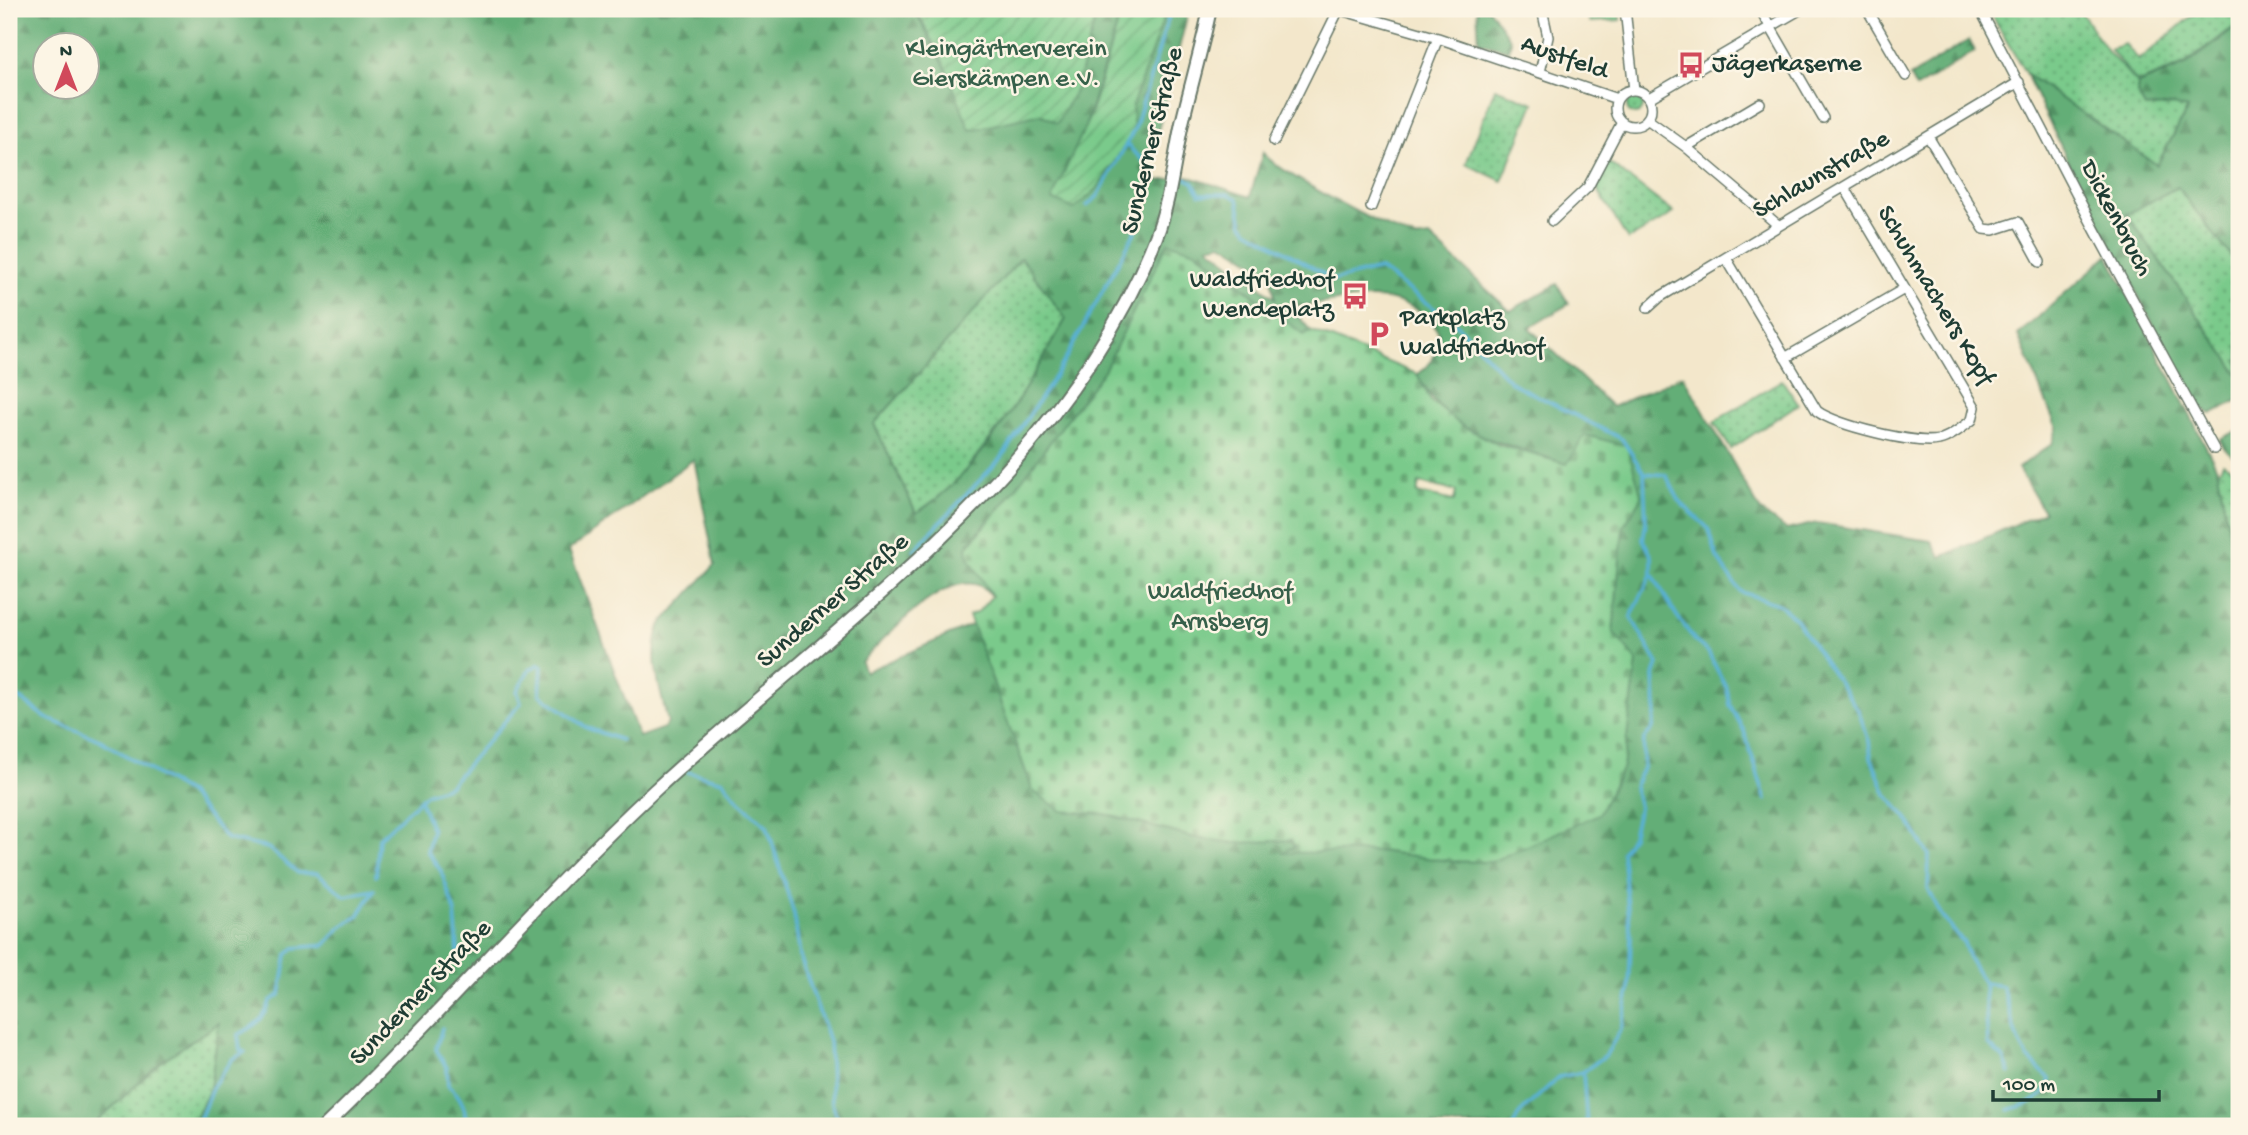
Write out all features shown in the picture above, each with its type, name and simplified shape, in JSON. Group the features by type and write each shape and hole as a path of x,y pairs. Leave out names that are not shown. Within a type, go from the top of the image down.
{"main road":[{"name":"Sunderner Straße","path":"325,1126 585,857 689,760 935,544 1017,459 1091,359 1121,310 1157,234 1210,9"}],"street":[{"path":"1274,141 1338,9"},
{"name":"Austfeld","path":"1338,9 1438,38 1617,99"},
{"path":"1540,72 1548,37 1542,9"},
{"path":"1625,9 1634,90"},
{"path":"1760,9 1823,118"},
{"path":"1648,98 1801,9"},
{"path":"1867,9 1906,76"},
{"name":"Dickenbruch","path":"1980,9 2214,449"},
{"path":"1371,207 1438,38"},
{"name":"Schlaunstraße","path":"1648,308 1660,297 2019,82"},
{"path":"1634,90 1648,98 1651,107 1647,119 1638,125 1622,122 1616,111 1617,99 1626,91 1634,90"},
{"path":"1686,147 1760,103"},
{"path":"1647,119 1686,147 1779,225"},
{"path":"1552,221 1588,187 1622,122"},
{"path":"1929,138 1984,229 1993,230 2018,222 2040,262"},
{"name":"Schuhmachers Kopf","path":"1726,258 1812,405 1829,420 1924,440 1947,437 1972,420 1975,407 1845,188"},
{"path":"1785,358 1904,289"}],"green space":[{"path":"9,9 914,9 946,68 970,130 1041,114 1057,123 1076,89 1098,9 1122,9 1080,144 1115,157 1133,131 1132,106 1167,9 1189,9 1152,154 1142,172 1159,181 1187,176 1250,197 1263,152 1308,185 1359,213 1402,234 1414,238 1430,237 1510,311 1557,284 1569,304 1529,328 1612,407 1683,375 1760,510 1786,530 1817,523 1931,541 1941,557 2044,512 2018,468 2052,444 2057,428 2018,335 2108,255 2217,468 2232,547 2239,545 2239,1126 192,1126 210,1089 219,1023 163,1060 92,1126 9,1126","holes":["1222,243 1270,273 1275,298 1208,246","1197,251 1304,335 1310,330 1291,307 1370,298 1407,305 1423,315 1438,331 1434,356 1427,367 1417,374 1431,397 1447,414 1482,436 1568,465 1640,501 1623,527 1613,633 1637,662 1623,767 1491,862 1448,861 1380,851 1284,852 1295,846 1290,840 1235,843 1196,838 1105,814 1062,811 1033,791 972,625 865,672 861,662 872,650 905,618 943,591 962,584 979,585 992,597 969,543 1006,501 1105,369 1123,336","1021,258 1066,319 1019,398 982,452 939,497 916,513 874,424","694,459 715,565 661,624 657,636 655,661 668,723 664,728 639,737 569,550"]},
{"name":"Kleingärtnerverein Gierskämpen e.V.","path":"929,9 1098,9 1076,89 1057,123 1041,114 970,130 946,68 920,17"},
{"path":"1122,9 1167,9 1132,106 1134,131 1097,189 1074,209 1052,199 1090,116"},
{"path":"1477,9 1489,9 1511,41 1509,50 1479,42"},
{"path":"1585,9 1619,9 1620,20 1590,22"},
{"path":"1988,9 2079,9 2107,51 2138,84 2137,93 2145,108 2173,105 2188,108 2157,165 2026,74"},
{"path":"2200,9 2239,9 2239,23 2186,63 2141,82 2136,81 2110,49 2125,44 2139,60"},
{"path":"2239,25 2239,259 2235,261 2177,187 2127,214 2239,375 2239,400 2211,414 2196,404 2082,190 2026,74 2157,165 2188,109 2173,105 2145,108 2137,93 2138,84 2186,65"},
{"path":"1969,40 1975,51 1916,88 1910,77"},
{"path":"1495,88 1534,103 1502,181 1466,164"},
{"path":"1635,98 1643,106 1635,114 1627,106"},
{"path":"1608,162 1674,213 1628,240 1595,185"},
{"path":"2177,187 2234,260 2239,259 2239,375 2127,214"},
{"name":"Waldfriedhof Arnsberg","path":"1168,242 1196,251 1304,335 1310,330 1417,374 1431,401 1462,426 1499,445 1567,464 1585,435 1627,446 1641,494 1640,501 1623,527 1613,632 1637,661 1623,767 1599,814 1491,862 1448,861 1380,851 1282,853 1295,847 1291,840 1235,843 1196,838 1105,814 1062,811 1033,791 969,616 978,612 992,596 968,556 967,547 1006,501 1105,369","holes":["1419,483 1456,491 1454,501 1417,493"]},
{"path":"1021,257 1066,319 1013,409 953,486 916,514 873,424"},
{"path":"1782,380 1798,404 1731,449 1714,422"},
{"path":"2239,430 2238,460 2222,446 2220,439"},
{"path":"2223,463 2239,473 2239,545 2232,547 2218,473"},
{"path":"220,1022 210,1089 192,1126 92,1126 163,1060"}],"waterway":[{"path":"1087,206 1098,196 1135,128 1171,9"},
{"path":"1127,145 1150,167"},
{"path":"1177,174 1193,182 1200,194 1228,194 1238,199 1243,224 1248,230 1329,277"},
{"path":"914,550 1002,457 1062,365 1140,223"},
{"path":"1330,278 1334,280 1380,269 1458,326 1512,383 1622,439 1644,473 1646,522 1643,539 1652,557 1652,573 1631,617 1658,664 1654,675 1656,708 1653,728 1644,739 1643,768 1634,787 1639,807 1632,836 1622,852 1631,937 1629,991 1621,1029 1606,1055 1583,1072 1559,1077 1520,1113 1513,1126"},
{"path":"1644,473 1666,475 1680,502 1709,529 1717,557 1741,592 1778,604 1794,617 1858,710 1869,741 1871,757 1886,794 1906,817 1929,855 1928,888 1942,917 1964,943 1969,959 1984,983 1988,1044 2004,1059 2010,1073"},
{"path":"1652,574 1677,616 1696,642 1708,652 1727,689 1730,705 1744,731 1766,800"},
{"path":"376,876 379,838 426,794 449,786 521,703 517,691 529,670 539,664 542,666 540,694 587,728 621,740"},
{"path":"9,690 46,718 100,740 188,793 227,839 268,848 298,873 317,873 345,896 374,890"},
{"path":"688,772 723,781 739,801 767,826 794,914 800,956 829,1041 832,1103 840,1126"},
{"path":"420,800 432,830 427,851 441,871 455,912 458,952"},
{"path":"197,1126 213,1086 232,1059 245,1052 240,1050 238,1035 258,1022 270,1001 280,995 287,955 294,948 325,945 341,927 358,916 374,890"},
{"path":"1984,983 2002,986 2016,1035 2028,1058 2050,1079 2045,1092 2040,1096 2009,1110"},
{"path":"442,1028 436,1049 447,1068 448,1085 462,1104 464,1126"},
{"path":"1583,1072 1587,1126"}],"place":[{"name":"Jägerkaserne","path":"1691,65"},
{"name":"Waldfriedhof Wendeplatz","path":"1355,296"},
{"name":"Parkplatz Waldfriedhof","path":"1379,334"}]}
